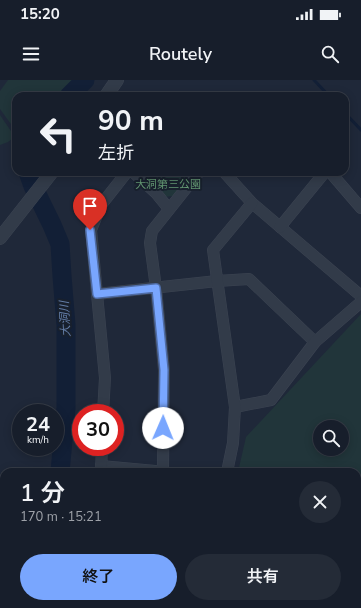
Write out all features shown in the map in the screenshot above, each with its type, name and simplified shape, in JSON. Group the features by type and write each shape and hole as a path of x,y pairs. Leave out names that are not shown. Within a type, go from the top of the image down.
{"street":[{"path":"109,92 117,80"},
{"path":"0,238 49,176"},
{"path":"103,404 104,378 90,230 101,205 124,176"},
{"path":"137,176 156,193 169,209"},
{"path":"163,468 164,370 150,243 152,231 196,176"},
{"path":"228,176 252,203 361,296"},
{"path":"280,227 322,176"},
{"path":"333,176 361,208"},
{"path":"228,468 233,443 235,407 213,250 252,203"},
{"path":"97,294 249,279 315,342"},
{"path":"235,407 271,400 315,342 361,302"},
{"path":"101,468 102,456"}],"green space":[{"path":"8,80 80,80 69,92 12,92 12,126 0,109 0,91"},
{"path":"0,115 12,133 12,139 0,145"},
{"name":"大洞第三公園","path":"144,176 189,176 174,196 163,197"},
{"path":"361,314 361,468 239,468 246,437"}],"waterway":[{"name":"大洞川","path":"73,92 85,80"},
{"path":"314,80 325,92"},
{"path":"349,117 361,130"},
{"name":"大洞川","path":"29,176 60,244 66,325 66,408 60,468"}],"route":[{"path":"90,230 97,294 156,288 164,370 163,428"}]}
